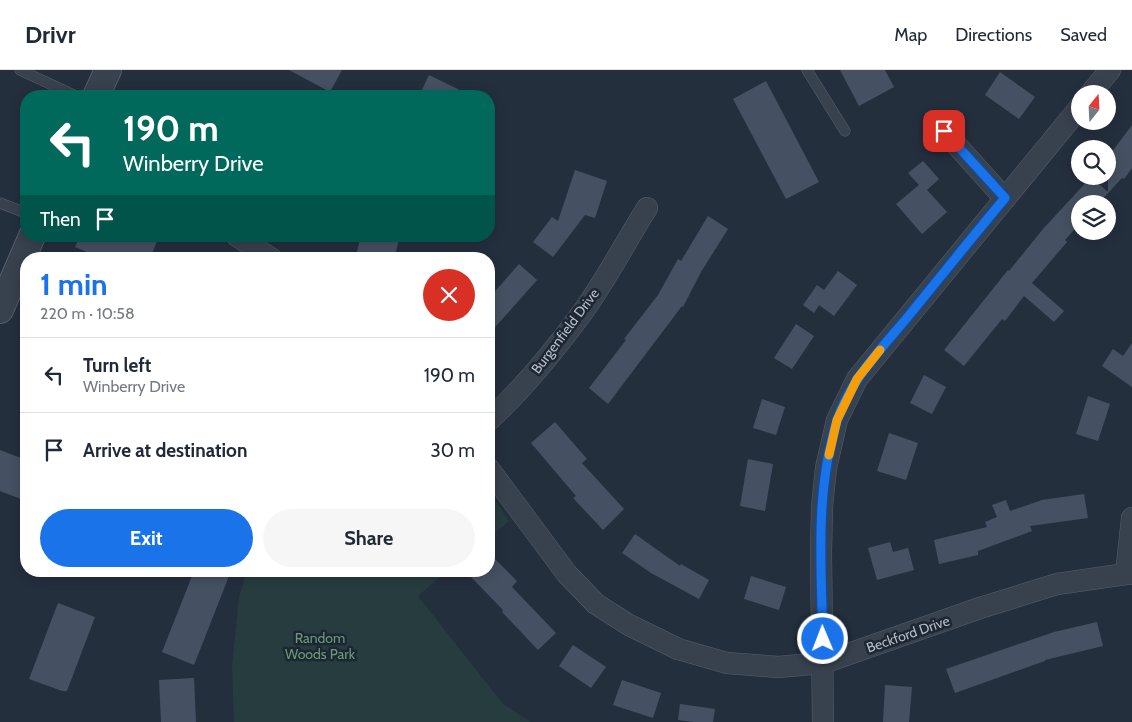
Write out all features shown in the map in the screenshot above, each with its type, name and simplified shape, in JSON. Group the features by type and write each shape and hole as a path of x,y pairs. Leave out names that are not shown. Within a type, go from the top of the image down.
{"street":[{"path":"99,90 108,70"},
{"path":"1098,85 1110,70"},
{"path":"823,722 820,553 822,507 826,468 837,420 857,379 1071,117"},
{"path":"944,131 1005,198"},
{"name":"Burgenfield Drive","path":"495,414 545,360 582,312 647,208"},
{"path":"246,242 261,252"},
{"path":"0,310 20,264"},
{"name":"Beckford Drive","path":"495,477 567,574 596,604 629,625 678,648 727,663 778,667 823,663 980,608 1057,584 1129,574"},
{"path":"1129,574 1132,518"}],"lane":[{"path":"20,70 63,90"},
{"path":"807,70 845,131"},
{"path":"0,204 20,211"}],"green space":[{"path":"495,500 509,521 495,533"},
{"name":"Random Woods Park","path":"245,577 440,577 418,596 503,704 531,722 234,722 232,666 239,597"}],"building":[{"path":"289,70 342,70 331,90 326,90"},
{"path":"840,70 885,70 894,87 859,106"},
{"path":"1000,72 1035,97 1019,119 985,95"},
{"path":"429,75 460,90 422,90"},
{"path":"766,81 819,182 786,199 733,99"},
{"path":"1132,125 1132,168 1124,179 1122,178 1116,184 1116,146"},
{"path":"923,161 939,179 927,190 947,212 922,234 896,204 919,185 908,173"},
{"path":"575,170 607,181 595,218 585,215 553,257 533,242 552,217 558,221"},
{"path":"1084,185 1100,185 1108,192 1108,185 1116,185 1106,195 1074,195"},
{"path":"1071,199 1071,233 1065,240 1067,242 1032,283 1064,311 1054,322 1024,296 1005,321 1002,319 964,366 944,350 1043,229"},
{"path":"708,216 728,229 701,272 683,307 608,404 589,388 658,295 678,259 681,261"},
{"path":"77,242 157,242 153,252 87,252 75,247"},
{"path":"359,242 398,242 396,252 357,252"},
{"path":"519,264 537,280 495,327 495,291"},
{"path":"838,271 857,285 834,316 819,305 814,313 803,305 817,285 824,290"},
{"path":"796,324 814,336 792,369 774,358"},
{"path":"1132,343 1132,387 1102,366 1113,349 1123,356"},
{"path":"924,375 946,387 932,414 910,403"},
{"path":"1088,396 1110,404 1098,441 1076,434"},
{"path":"762,399 785,407 776,435 753,428"},
{"path":"555,422 587,459 582,463 624,509 603,530 573,498 576,496 531,443"},
{"path":"889,433 918,443 906,480 877,471"},
{"path":"0,450 20,458 20,499 0,491"},
{"path":"748,459 773,464 765,511 740,506"},
{"path":"1084,494 1088,518 1030,526 1032,531 978,551 978,555 939,564 934,540 987,527 985,522 997,517 992,505 1006,500 1010,511 1042,500"},
{"path":"635,534 680,566 681,564 709,580 699,599 651,573 622,553"},
{"path":"890,542 893,552 908,548 914,570 877,580 868,548"},
{"path":"495,559 517,581 512,587 556,633 538,650 502,612 503,610 471,577 495,577"},
{"path":"751,576 786,587 779,610 744,599"},
{"path":"192,577 229,577 194,665 162,652"},
{"path":"58,603 95,617 67,691 62,691 29,679"},
{"path":"1097,622 1103,646 1045,660 955,693 946,669 1054,632"},
{"path":"573,645 606,667 591,688 559,666"},
{"path":"194,678 196,722 161,722 159,680"},
{"path":"622,680 661,693 653,718 613,705"},
{"path":"885,685 912,687 909,722 883,722"},
{"path":"680,704 715,709 713,722 678,720"}],"slow traffic":[{"path":"829,455 837,420 857,379 880,350"}],"route":[{"path":"823,639 820,553 822,507 826,468 837,420 857,379 1005,198 944,131"}]}
